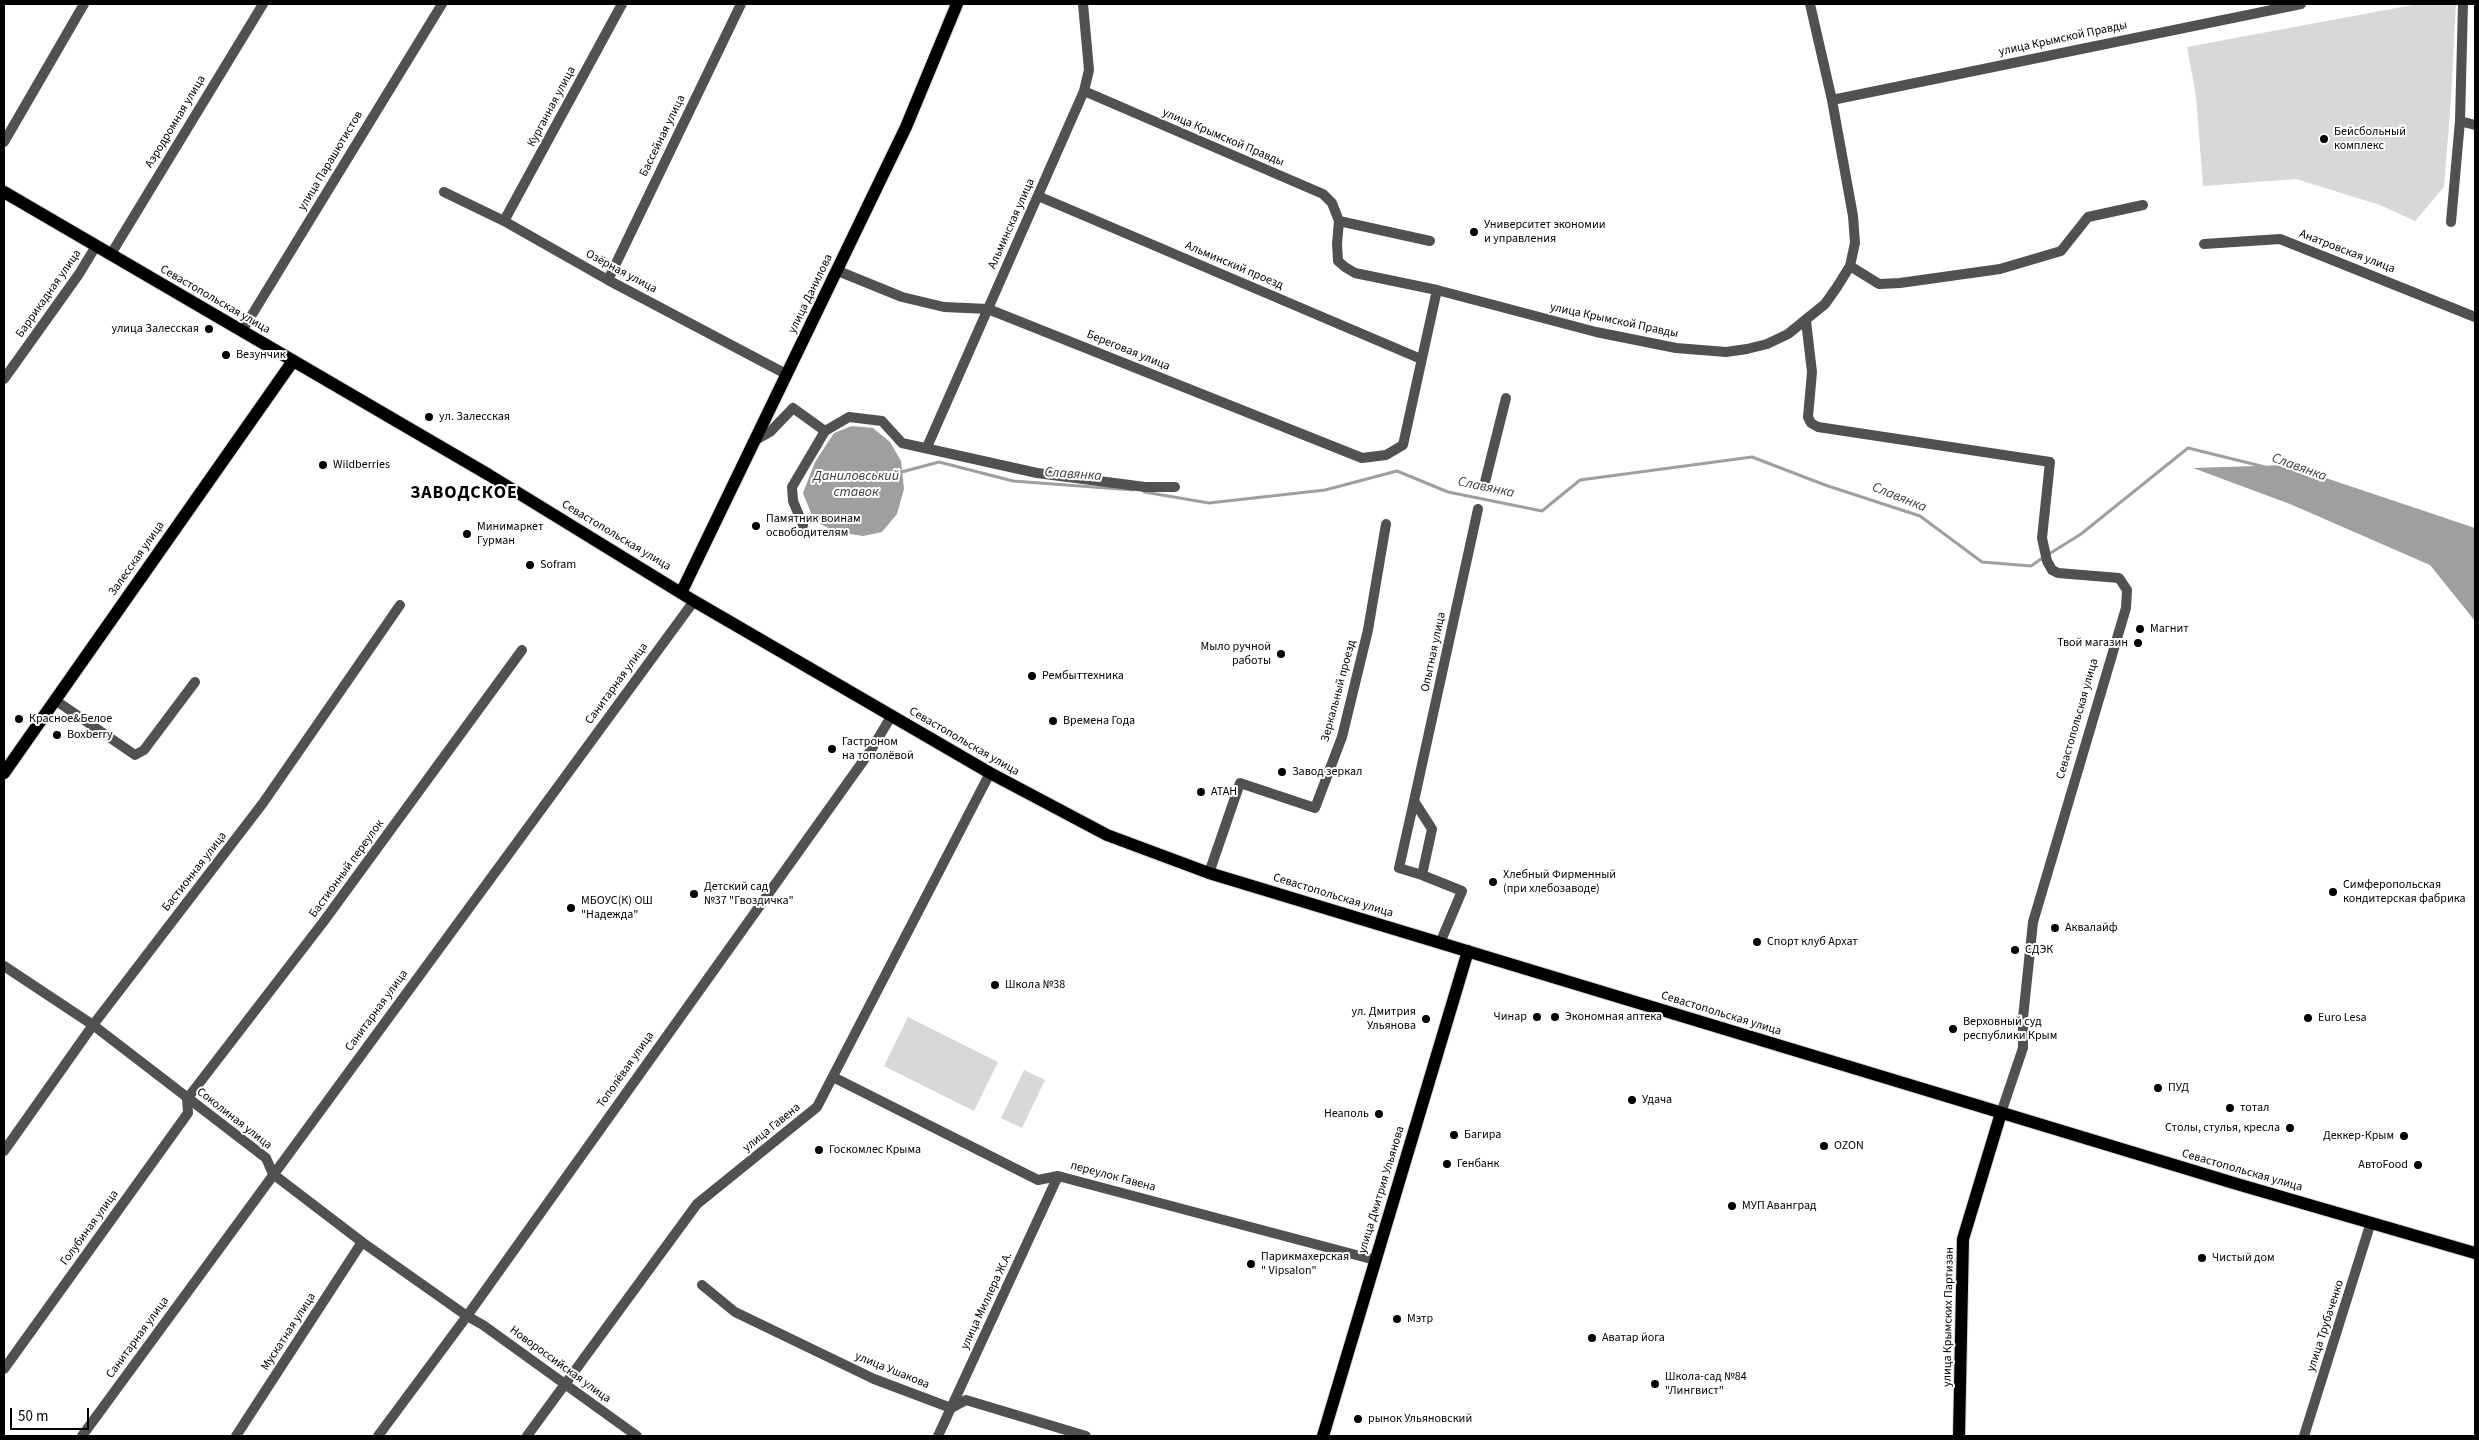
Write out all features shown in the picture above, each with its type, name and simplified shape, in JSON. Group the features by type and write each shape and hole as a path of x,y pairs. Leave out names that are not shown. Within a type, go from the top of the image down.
{"main road":[{"name":"улица Данилова","path":"681,592 786,374 838,272 906,127 956,4"},
{"name":"Севастопольская улица","path":"4,192 489,475 694,601 990,774 1107,835 1209,873 2001,1113 2475,1253"},
{"name":"Залесская улица","path":"4,772 293,361"},
{"name":"улица Дмитрия Ульянова","path":"1323,1436 1468,951"},
{"name":"улица Крымских Партизан","path":"1959,1436 1963,1239 2001,1113"}],"street":[{"path":"4,142 84,4"},
{"name":"Аэродромная улица","path":"111,254 262,4"},
{"name":"улица Парашютистов","path":"242,331 442,4"},
{"name":"Курганная улица","path":"504,221 622,4"},
{"name":"Бассейная улица","path":"608,280 741,4"},
{"name":"Альминская улица","path":"926,447 1084,91 1090,70 1084,4"},
{"name":"улица Крымской Правды","path":"1084,91 1323,194 1332,202 1339,221 1338,260 1345,268 1355,273 1438,290 1596,332 1676,348 1726,352 1767,344 1806,321 1825,304 1850,266 1855,243 1853,216 1832,100 1810,4"},
{"name":"улица Крымской Правды","path":"1832,100 2301,4"},
{"path":"2451,222 2460,121 2463,4"},
{"path":"2460,121 2475,125"},
{"name":"Озёрная улица","path":"444,192 504,221 608,280 786,374"},
{"name":"Альминский проезд","path":"1038,196 1421,359"},
{"path":"1850,266 1879,284 1900,283 2000,269 2061,251 2088,217 2143,205"},
{"path":"1339,221 1430,241"},
{"name":"Анатровская улица","path":"2204,244 2280,239 2475,317"},
{"name":"Баррикадная улица","path":"4,380 80,274 96,246"},
{"name":"Береговая улица","path":"838,272 902,297 944,307 988,309 1362,458 1386,455 1403,445 1421,359"},
{"path":"1421,359 1438,290"},
{"name":"Севастопольская улица","path":"1806,321 1812,372 1808,416 1810,423 1818,427 2050,462 2042,538 2047,561 2052,570 2058,573 2119,578 2127,590 2126,608 2033,922 2023,1018 2024,1048 2001,1113"},
{"path":"1485,482 1506,398"},
{"path":"754,441 770,432 793,408 825,430"},
{"path":"803,525 793,501 792,487 825,430 849,417 882,421 902,443 1037,473 1145,487 1175,488"},
{"name":"Опытная улица","path":"1440,943 1462,891 1399,868 1478,510"},
{"name":"Зеркальный проезд","path":"1209,873 1240,783 1315,808 1342,737 1368,630 1386,524"},
{"name":"Санитарная улица","path":"82,1436 694,601"},
{"name":"Бастионная улица","path":"4,1151 93,1025 264,803 400,604"},
{"name":"Бастионный переулок","path":"187,1099 324,921 522,650"},
{"path":"55,700 135,755 144,750 195,682"},
{"name":"Тополёвая улица","path":"378,1436 467,1316 871,750 892,716"},
{"name":"улица Гавена","path":"527,1436 697,1204 817,1107 990,774"},
{"path":"1414,801 1432,829 1422,875"},
{"name":"Соколиная улица","path":"5,968 93,1025 266,1158 273,1174 362,1242 467,1316"},
{"name":"переулок Гавена","path":"833,1077 1038,1180 1058,1176 1375,1260"},
{"name":"Голубиная улица","path":"4,1369 188,1113 187,1099"},
{"name":"улица Миллера Ж.А.","path":"938,1436 1058,1176"},
{"name":"улица Трубаченко","path":"2304,1436 2371,1222"},
{"name":"Мускатная улица","path":"236,1436 362,1242"},
{"name":"улица Ушакова","path":"702,1285 735,1312 874,1379 951,1408"},
{"name":"Новороссийская улица","path":"467,1316 483,1324 637,1436"},
{"path":"951,1408 966,1400 1086,1436"}],"shaded area":[{"name":"Бейсбольный комплекс","path":"2418,4 2456,4 2444,187 2415,221 2380,205 2296,179 2203,186 2196,96 2187,47"},
{"path":"908,1017 998,1062 974,1111 884,1066"},
{"path":"1024,1070 1045,1080 1022,1128 1001,1118"}],"water":[{"name":"Даниловський ставок","path":"852,426 873,428 890,442 901,461 904,489 897,514 882,532 863,536 837,532 814,521 803,493 815,462 834,433"},
{"path":"2287,465 2475,528 2475,621 2430,565 2290,504 2193,468"}],"waterway":[{"name":"Славянка","path":"2049,554 2081,534 2188,448 2265,467"},
{"name":"Славянка","path":"1144,492 1209,503 1325,490 1397,471 1448,492 1542,511 1580,480 1752,457 1825,485 1920,516 1982,562 2031,566 2041,559"},
{"name":"Славянка","path":"898,473 939,462 1013,481 1133,490"}],"place":[{"name":"Бейсбольный комплекс","path":"2324,139"},
{"name":"Университет экономии и управления","path":"1474,232"},
{"name":"улица Залесская","path":"209,329"},
{"name":"Везунчик","path":"226,355"},
{"name":"ул. Залесская","path":"429,417"},
{"name":"Wildberries","path":"323,465"},
{"name":"Памятник воинам освободителям","path":"756,526"},
{"name":"Минимаркет Гурман","path":"467,534"},
{"name":"Sofram","path":"530,565"},
{"name":"Магнит","path":"2140,629"},
{"name":"Твой магазин","path":"2138,643"},
{"name":"Мыло ручной работы","path":"1281,654"},
{"name":"Рембыттехника","path":"1032,676"},
{"name":"Красное&Белое","path":"19,719"},
{"name":"Времена Года","path":"1053,721"},
{"name":"Boxberry","path":"57,735"},
{"name":"Гастроном на тополёвой","path":"832,749"},
{"name":"Завод зеркал","path":"1282,772"},
{"name":"АТАН","path":"1201,792"},
{"name":"Хлебный Фирменный (при хлебозаводе)","path":"1493,882"},
{"name":"Симферопольская кондитерская фабрика","path":"2333,892"},
{"name":"Детский сад №37 \"Гвоздичка\"","path":"694,894"},
{"name":"МБОУС(К) ОШ \"Надежда\"","path":"571,908"},
{"name":"Аквалайф","path":"2055,928"},
{"name":"Спорт клуб Архат","path":"1757,942"},
{"name":"СДЭК","path":"2015,950"},
{"name":"Школа №38","path":"995,985"},
{"name":"Чинар","path":"1537,1017"},
{"name":"Экономная аптека","path":"1555,1017"},
{"name":"Euro Lesa","path":"2308,1018"},
{"name":"ул. Дмитрия Ульянова","path":"1426,1019"},
{"name":"Верховный суд республики Крым","path":"1953,1029"},
{"name":"ПУД","path":"2158,1088"},
{"name":"Удача","path":"1632,1100"},
{"name":"тотал","path":"2230,1108"},
{"name":"Неаполь","path":"1379,1114"},
{"name":"Столы, стулья, кресла","path":"2290,1128"},
{"name":"Багира","path":"1454,1135"},
{"name":"Деккер-Крым","path":"2404,1136"},
{"name":"OZON","path":"1824,1146"},
{"name":"Госкомлес Крыма","path":"819,1150"},
{"name":"Генбанк","path":"1447,1164"},
{"name":"АвтоFood","path":"2418,1165"},
{"name":"МУП Аванград","path":"1732,1206"},
{"name":"Чистый дом","path":"2202,1258"},
{"name":"Парикмахерская \" Vipsalon\"","path":"1251,1264"},
{"name":"Мэтр","path":"1397,1319"},
{"name":"Аватар йога","path":"1592,1338"},
{"name":"Школа-сад №84 \"Лингвист\"","path":"1655,1384"},
{"name":"рынок Ульяновский","path":"1358,1419"}],"district":[{"name":"ЗАВОДСКОЕ","path":"464,494"}]}
